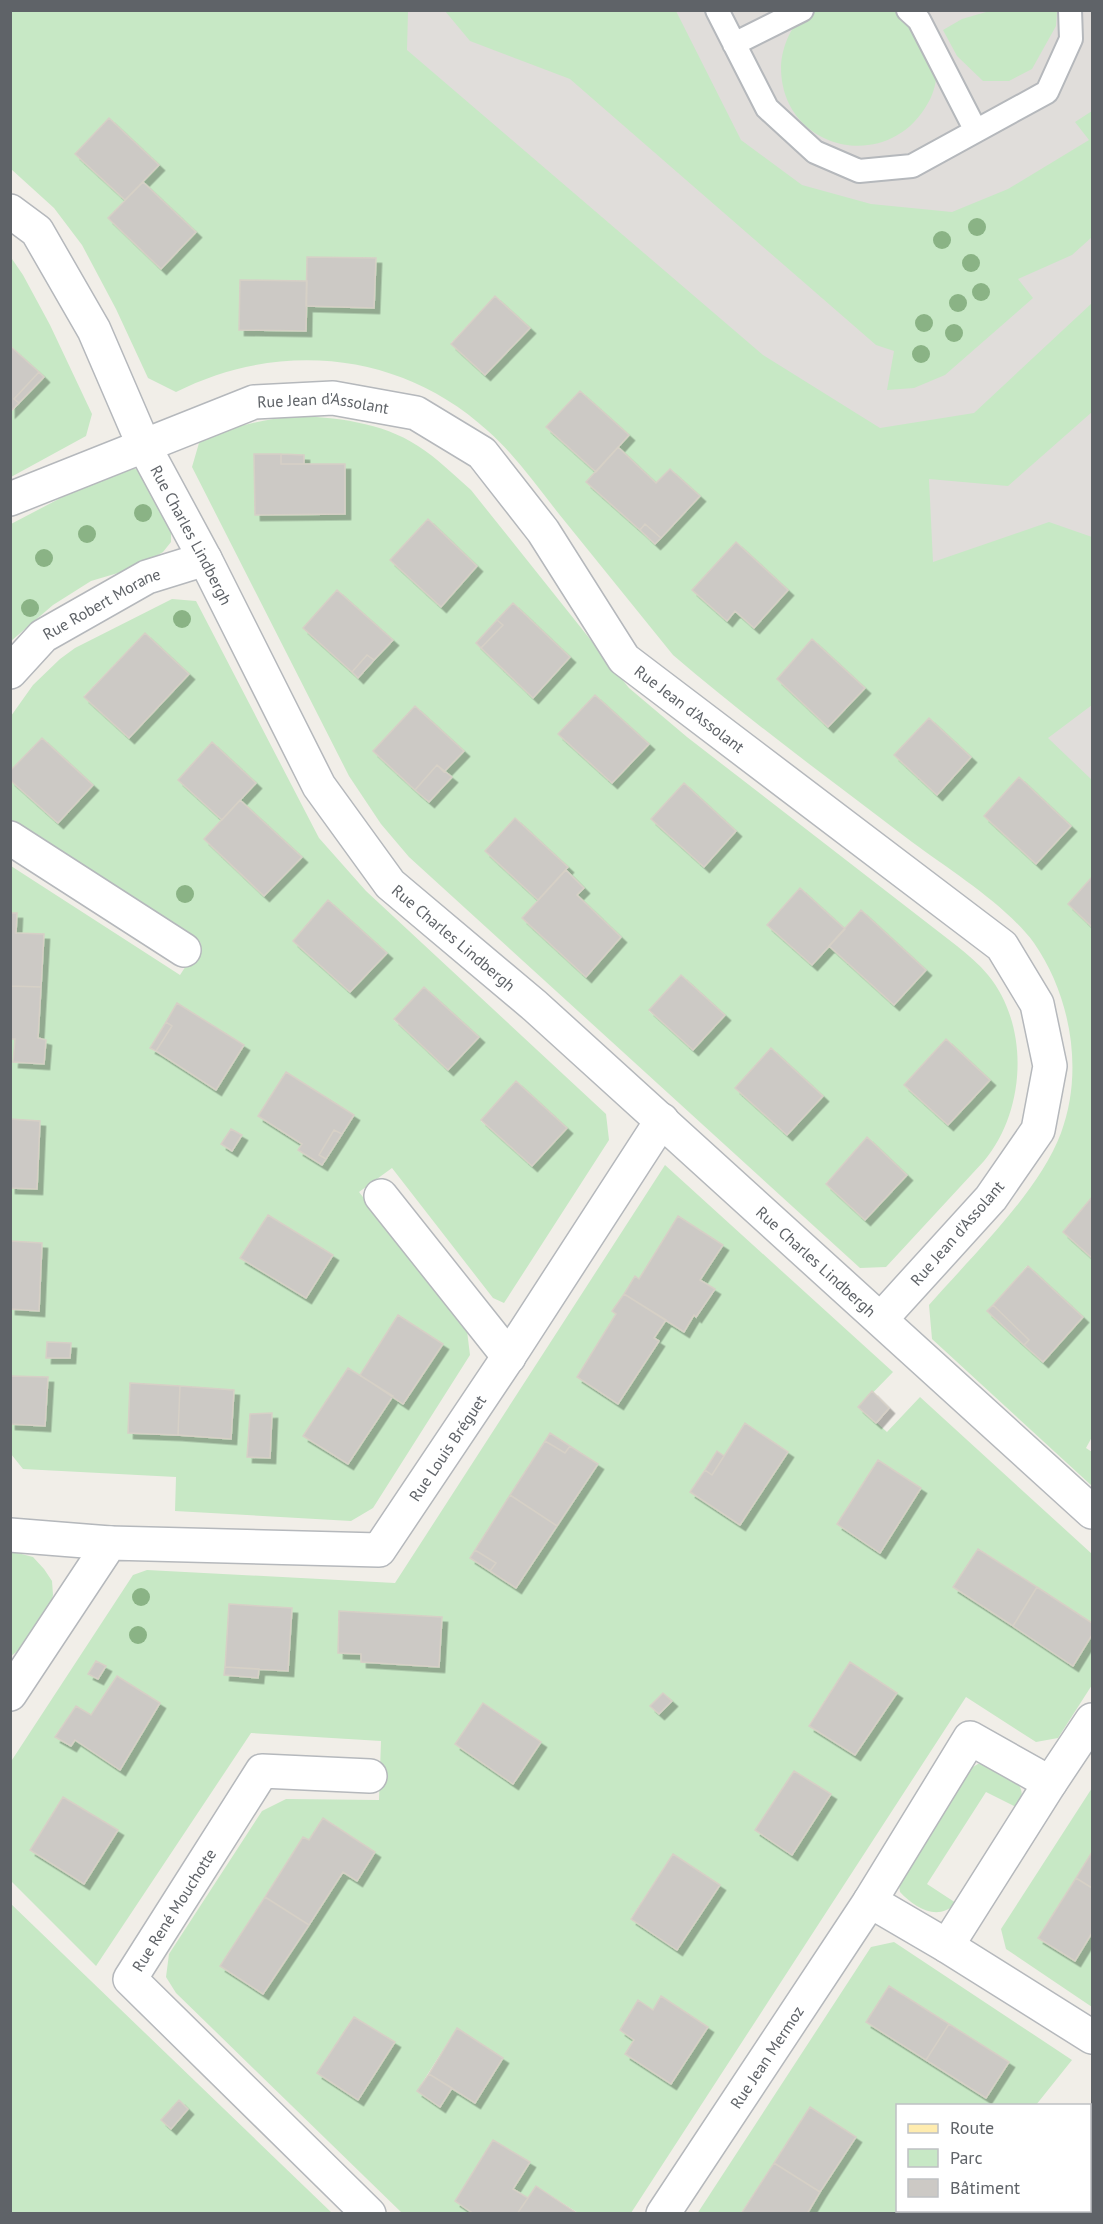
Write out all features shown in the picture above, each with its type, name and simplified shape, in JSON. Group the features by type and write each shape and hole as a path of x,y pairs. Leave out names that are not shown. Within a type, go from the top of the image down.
{"street":[{"name":"Rue Charles Lindbergh","path":"10,211 37,231 66,280 94,330 144,446 205,559 319,786 390,884 536,1006 1092,1512"},
{"name":"Rue Jean d'Assolant","path":"10,500 254,402 333,398 416,413 482,453 543,531 624,659 1002,946 1037,1004 1050,1066 1038,1130 991,1198 881,1319"},
{"name":"Rue Robert Morane","path":"10,672 43,636 147,577 205,559"},
{"path":"10,838 184,950"},
{"name":"Rue Louis Bréguet","path":"10,1535 110,1543 379,1550 509,1357 662,1120"},
{"path":"381,1196 509,1357"},
{"path":"10,1694 110,1543"},
{"path":"947,1946 1092,1720"},
{"name":"Rue Jean Mermoz","path":"663,2214 870,1901 970,1738 1050,1783"},
{"name":"Rue René Mouchotte","path":"369,2214 130,1979 262,1771 370,1776"},
{"path":"870,1901 947,1946 1092,2037"}],"lane":[{"path":"717,10 767,108 815,153 859,171 912,166 1047,92 1071,39 1070,10"},
{"path":"734,44 802,10"},
{"path":"908,10 924,28 976,132"}],"shaded area":[{"path":"246,11 1092,11 1092,781"}],"green space":[{"path":"993,10 1057,11 1056,26 1032,69 1009,81 983,81 957,56 943,30 962,19"},
{"path":"10,11 408,11 407,50 763,355 880,428 974,413 1092,303 1092,412 1008,486 929,479 933,562 1049,522 1092,537 1092,705 1048,738 1092,780 1092,877 1068,904 1092,927 1092,1197 1063,1232 1092,1258 1092,1437 1086,1448 1092,1452 1092,1486 932,1339 929,1305 1021,1201 1051,1155 1068,1109 1072,1085 1072,1060 1065,1010 1047,964 1034,943 993,902 791,750 673,655 516,460 498,440 454,404 417,384 378,370 338,362 297,360 256,365 215,375 176,392 148,378 116,309 82,245 54,208 11,169","holes":["109,118 158,164 143,182 196,232 161,268 108,218 125,200 75,154","307,257 375,258 374,308 306,306 305,331 239,330 240,280 307,281","495,296 530,328 485,375 451,343","580,391 629,435 618,447 656,483 699,496 655,544 587,482 596,472 546,427","736,542 788,590 754,628 735,611 693,590","812,639 865,688 828,727 777,679","1019,777 1071,826 1036,864 985,816","1027,1266 1083,1317 1043,1362 988,1311"]},
{"path":"445,11 676,11 741,140 802,185 871,204 952,212 1008,189 1089,140 1075,122 1092,111 1092,237 1072,255 1018,279 1033,298 945,375 914,388 887,390 894,351 876,345 570,79 470,41"},
{"path":"808,11 908,11 936,68 935,87 930,100 910,126 888,140 864,146 839,143 817,134 798,117 785,95 781,66 783,51 789,36 797,22"},
{"path":"10,256 50,325 92,414 86,436 11,477 11,412 44,377 11,346"},
{"path":"293,416 357,422 373,426 404,438 432,456 471,490 629,688 687,737 957,946 988,975 1002,996 1011,1019 1016,1043 1015,1094 1008,1118 998,1141 984,1161 886,1267 860,1268 409,857 381,824 349,776 192,467 199,443 210,437 256,422","holes":["254,455 304,455 304,464 345,464 345,514 255,515","428,519 477,566 441,606 391,560","337,590 393,640 358,678 304,628","513,604 570,657 533,697 476,643","415,707 444,772 451,778 429,802 373,751","559,734 648,744 612,783","515,819 568,867 566,870 584,888 577,895 621,937 586,977 522,918 538,900 485,851","800,888 845,929 925,970 894,1005 829,946","681,975 725,1015 693,1050 649,1011","946,1039 990,1080 948,1125 904,1085","771,1048 823,1096 787,1135 735,1088","867,1138 906,1175 865,1220 826,1183"]},
{"path":"132,468 144,472 171,531 171,542 163,552 138,567 91,581 53,605 11,641 11,524 116,469"},
{"path":"172,599 196,601 319,838 366,891 606,1114 609,1140 504,1303 493,1298 392,1168 359,1192 467,1331 470,1355 373,1508 351,1521 175,1511 176,1477 23,1469 11,1454 11,1424 45,1426 48,1377 11,1376 11,1309 39,1311 42,1243 11,1241 11,1188 37,1189 40,1122 11,1119 11,1039 15,1039 13,1062 44,1064 46,1040 38,1038 44,934 16,933 17,914 11,913 11,866 180,975 201,943 11,820 10,780 57,823 93,785 42,738 11,771 11,716 33,685 75,648","holes":["145,633 189,674 84,697","179,780 240,800 301,857 264,896 205,839 222,820","328,901 350,992 293,941","424,987 479,1037 448,1069 394,1020","177,1004 216,1089 150,1048","286,1072 354,1115 322,1165 298,1150 302,1144 258,1116","516,1081 566,1128 532,1165 481,1121","268,1215 332,1255 306,1298 241,1258","398,1316 442,1344 404,1404 393,1396 348,1464 303,1436 348,1368 360,1375","47,1342 70,1344 70,1358 46,1358","130,1383 234,1390 231,1439 128,1433","250,1414 271,1414 248,1456"]},
{"path":"665,1165 893,1372 859,1407 887,1432 920,1397 1092,1554 1092,1623 979,1549 953,1587 1073,1665 1092,1635 1092,1685 1058,1738 1036,1742 966,1697 631,2213 578,2213 536,2186 528,2198 513,2189 530,2162 493,2140 455,2201 474,2213 402,2213 176,1993 166,1977 169,1954 262,1811 286,1799 379,1800 381,1741 251,1733 96,1966 11,1881 10,1763 133,1575 147,1570 395,1583","holes":["678,1217 723,1245 700,1280 715,1290 697,1317 694,1315 684,1332 666,1320 654,1338 659,1342 618,1403 577,1377 616,1314 613,1310 635,1277 639,1279","745,1423 788,1452 740,1525 690,1492 717,1451 724,1456","550,1433 597,1464 516,1588 470,1558","878,1460 921,1488 880,1553 838,1524","229,1604 292,1608 288,1671 259,1669 258,1678 225,1675","340,1611 442,1617 439,1667 361,1662 361,1654 338,1653","850,1662 897,1693 855,1755 809,1725","117,1676 160,1703 120,1769 75,1740 71,1746 55,1736 76,1706 91,1715","483,1703 541,1742 513,1784 455,1744","794,1771 831,1795 792,1855 755,1830","63,1797 118,1830 84,1884 30,1850","324,1818 375,1852 357,1880 343,1872 263,1994 221,1965 303,1837 309,1840","673,1854 720,1885 677,1950 631,1918","661,1997 671,2084 625,2054 634,2040 620,2030 638,2000 653,2010","354,2017 395,2042 358,2099 317,2073","457,2028 503,2058 475,2103 452,2088 440,2106 417,2091"]},
{"path":"10,1551 33,1557 52,1581 53,1595 50,1606 27,1644 11,1656"},
{"path":"978,1764 1005,1771 1018,1783 1022,1799 1018,1808 986,1792 927,1884 956,1903 942,1912 927,1911 906,1898 900,1892 899,1884 968,1770"},
{"path":"1092,1788 1092,1852 1038,1938 1075,1961 1092,1933 1092,2007 1006,1949 1001,1929"},
{"path":"10,1903 332,2213 11,2213"},
{"path":"894,1942 1072,2060 1037,2104 896,2104 896,2212 954,2212 952,2213 807,2213 856,2137 810,2108 741,2213 697,2214 871,1947","holes":["889,1986 1009,2062 985,2098 866,2022"]}],"building":[{"path":"109,118 159,165 125,200 75,154"},
{"path":"143,182 196,232 161,269 108,218"},
{"path":"307,257 376,258 374,308 306,306"},
{"path":"240,280 307,281 306,331 239,330"},
{"path":"495,296 530,328 485,375 451,344"},
{"path":"10,346 39,372 14,399 19,403 10,412"},
{"path":"39,372 44,377 19,403 14,399"},
{"path":"580,391 629,435 596,472 546,427"},
{"path":"618,447 656,483 670,469 700,496 661,538 645,524 640,530 586,482"},
{"path":"254,454 281,454 281,464 345,464 345,514 255,515"},
{"path":"281,454 304,455 304,464 281,464"},
{"path":"428,519 477,566 441,607 390,560"},
{"path":"645,524 661,538 655,544 640,530"},
{"path":"736,542 788,590 754,628 735,611 727,621 692,590"},
{"path":"337,590 393,640 374,660 367,655 352,672 303,628"},
{"path":"513,603 570,657 533,698 481,648 503,625 497,620"},
{"path":"497,620 503,625 481,648 476,643"},
{"path":"145,633 189,674 129,738 84,697"},
{"path":"812,639 865,688 828,727 777,679"},
{"path":"367,655 374,660 358,678 352,672"},
{"path":"595,695 649,744 612,783 558,734"},
{"path":"415,706 464,751 444,772 437,765 415,790 373,751"},
{"path":"929,718 971,757 937,795 894,755"},
{"path":"42,738 93,785 58,823 10,780 10,771"},
{"path":"212,742 256,783 222,820 178,780"},
{"path":"437,765 452,777 429,802 415,790"},
{"path":"1019,777 1071,826 1036,864 984,816"},
{"path":"684,783 736,831 704,867 651,819"},
{"path":"240,800 302,857 264,896 204,839"},
{"path":"515,818 568,867 538,900 485,851"},
{"path":"566,870 584,888 577,895 621,937 586,977 522,918"},
{"path":"1092,877 1092,927 1068,904"},
{"path":"800,888 845,929 812,965 767,925"},
{"path":"328,900 387,953 350,992 293,941"},
{"path":"861,910 926,970 894,1005 829,946"},
{"path":"10,913 17,913 16,933 44,934 41,987 10,986"},
{"path":"681,975 725,1015 693,1050 649,1010"},
{"path":"10,986 41,987 38,1038 46,1040 44,1064 13,1062 15,1039 10,1039"},
{"path":"424,987 479,1037 448,1070 394,1019"},
{"path":"177,1003 244,1045 216,1090 156,1051 172,1026 166,1022"},
{"path":"166,1022 172,1026 156,1051 150,1048"},
{"path":"946,1039 990,1080 948,1125 904,1085"},
{"path":"771,1048 823,1096 787,1135 735,1088"},
{"path":"286,1072 354,1115 342,1134 334,1130 319,1155 326,1159 322,1165 298,1150 302,1144 258,1116"},
{"path":"516,1081 567,1128 532,1166 481,1120"},
{"path":"10,1119 40,1121 37,1189 10,1188"},
{"path":"231,1129 242,1135 232,1151 221,1144"},
{"path":"334,1130 342,1134 326,1159 319,1155"},
{"path":"867,1137 907,1175 865,1220 826,1184"},
{"path":"1092,1197 1092,1258 1063,1232"},
{"path":"268,1215 333,1255 306,1298 240,1258"},
{"path":"678,1216 723,1245 700,1280 715,1289 696,1317 694,1315 684,1332 624,1294 635,1276 639,1279"},
{"path":"10,1241 42,1243 39,1311 10,1309"},
{"path":"1028,1266 1083,1317 1043,1362 1024,1345 1029,1340 993,1305"},
{"path":"624,1294 666,1320 654,1338 659,1341 618,1404 577,1377 616,1314 612,1311"},
{"path":"993,1305 1029,1340 1024,1345 987,1311"},
{"path":"398,1315 443,1344 403,1404 360,1375"},
{"path":"47,1342 71,1343 70,1358 46,1358"},
{"path":"348,1368 393,1396 348,1464 303,1436"},
{"path":"10,1376 48,1377 45,1426 10,1424"},
{"path":"130,1383 180,1386 178,1435 128,1433"},
{"path":"180,1386 234,1390 231,1439 178,1435"},
{"path":"872,1391 889,1408 876,1423 858,1407"},
{"path":"272,1413 270,1458 247,1457 250,1414"},
{"path":"745,1423 788,1452 740,1525 690,1492 705,1470 712,1475"},
{"path":"550,1433 570,1446 565,1453 545,1441"},
{"path":"545,1441 565,1453 570,1446 598,1464 557,1526 510,1495"},
{"path":"717,1451 724,1456 712,1475 705,1470"},
{"path":"878,1460 921,1488 880,1553 837,1524"},
{"path":"510,1495 557,1526 516,1588 490,1571 496,1563 475,1550"},
{"path":"978,1549 1037,1587 1013,1626 953,1587"},
{"path":"475,1550 496,1563 490,1571 470,1558"},
{"path":"1037,1587 1092,1623 1092,1635 1073,1666 1013,1626"},
{"path":"229,1604 292,1608 288,1671 225,1667"},
{"path":"339,1611 442,1617 439,1667 361,1662 361,1654 338,1653"},
{"path":"96,1661 106,1666 98,1679 88,1674"},
{"path":"850,1662 897,1693 855,1755 809,1726"},
{"path":"225,1667 259,1669 258,1678 224,1675"},
{"path":"117,1676 160,1703 120,1770 75,1740 71,1746 55,1737 76,1706 91,1715"},
{"path":"663,1693 672,1701 659,1714 650,1706"},
{"path":"483,1703 541,1742 513,1784 455,1744"},
{"path":"794,1771 831,1794 792,1855 755,1830"},
{"path":"63,1797 118,1830 84,1884 30,1850"},
{"path":"323,1818 375,1852 357,1881 343,1872 309,1925 265,1897 303,1837 309,1840"},
{"path":"1092,1852 1092,1888 1076,1878"},
{"path":"673,1854 720,1885 677,1950 631,1919"},
{"path":"1076,1878 1092,1888 1092,1933 1075,1961 1038,1938"},
{"path":"265,1897 309,1925 263,1994 220,1966"},
{"path":"889,1986 949,2024 926,2060 866,2022"},
{"path":"661,1996 708,2027 671,2084 625,2054 634,2040 620,2030 638,2000 653,2010"},
{"path":"354,2017 395,2042 358,2100 317,2073"},
{"path":"949,2024 1009,2062 986,2098 926,2060"},
{"path":"457,2028 503,2058 475,2103 429,2074"},
{"path":"429,2074 452,2088 440,2107 417,2091"},
{"path":"179,2100 188,2109 171,2129 161,2120"},
{"path":"810,2107 856,2137 820,2192 774,2163"},
{"path":"493,2140 530,2162 513,2189 528,2198 517,2214 474,2214 455,2201"},
{"path":"774,2163 820,2192 807,2214 741,2214"},
{"path":"536,2186 578,2214 517,2214"}]}
